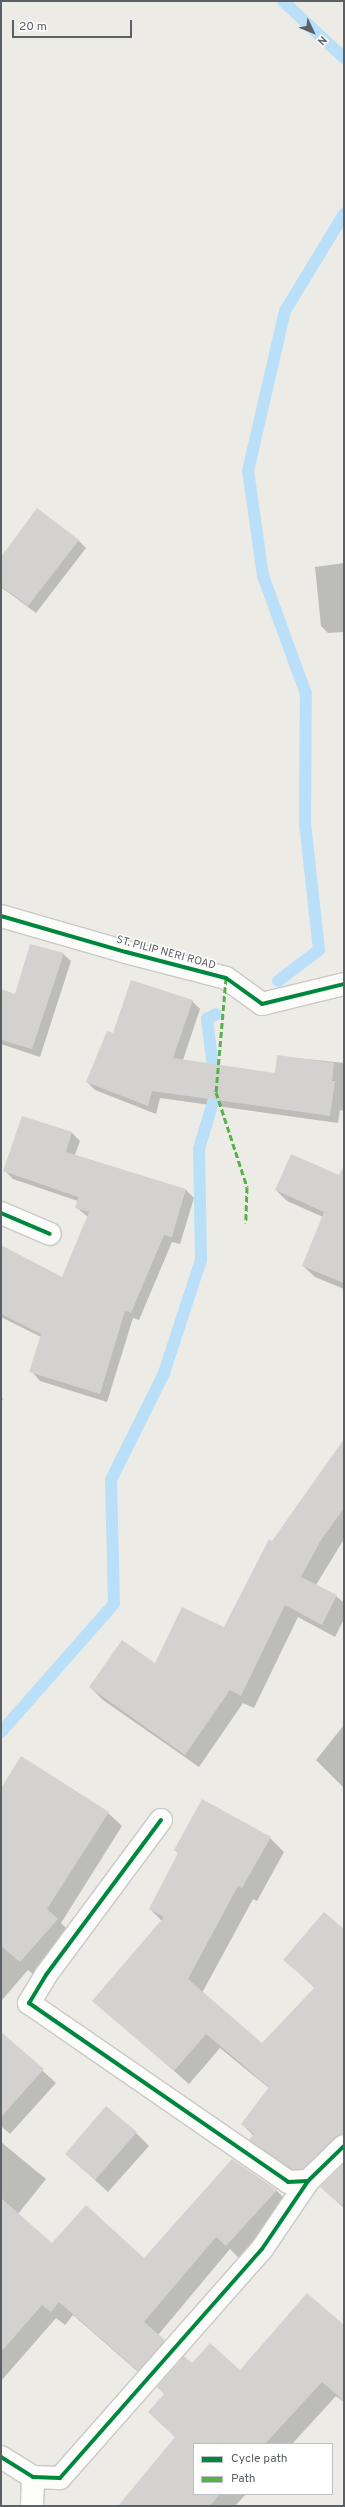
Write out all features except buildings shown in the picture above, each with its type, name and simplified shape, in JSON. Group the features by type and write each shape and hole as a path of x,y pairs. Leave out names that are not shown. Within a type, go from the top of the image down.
{"street":[{"name":"ST. PILIP NERI ROAD","path":"1,916 126,952 226,978 262,1004 344,984"},
{"path":"1,1213 50,1234"},
{"path":"161,1820 46,1975 29,2003 288,2182 308,2181"},
{"path":"1,2457 33,2477 60,2478 262,2250 308,2181 344,2146"},
{"path":"32,2506 33,2477"}],"waterway":[{"path":"283,1 344,58"},
{"path":"278,981 319,950 305,824 306,694 263,576 248,471 285,311 344,214"},
{"path":"1,1732 114,1604 111,1480 164,1373 201,1260 199,1149 216,1092 207,1019 216,1014"}],"marked path":[{"path":"226,978 216,1092 247,1187 246,1223"}],"cycle path":[{"path":"1,916 126,952 226,978 262,1004 344,984"},
{"path":"1,1213 50,1234"},
{"path":"161,1820 46,1975 29,2003 288,2182 308,2181 344,2146"},
{"path":"1,2457 33,2477 60,2478 262,2249 308,2181"}]}
